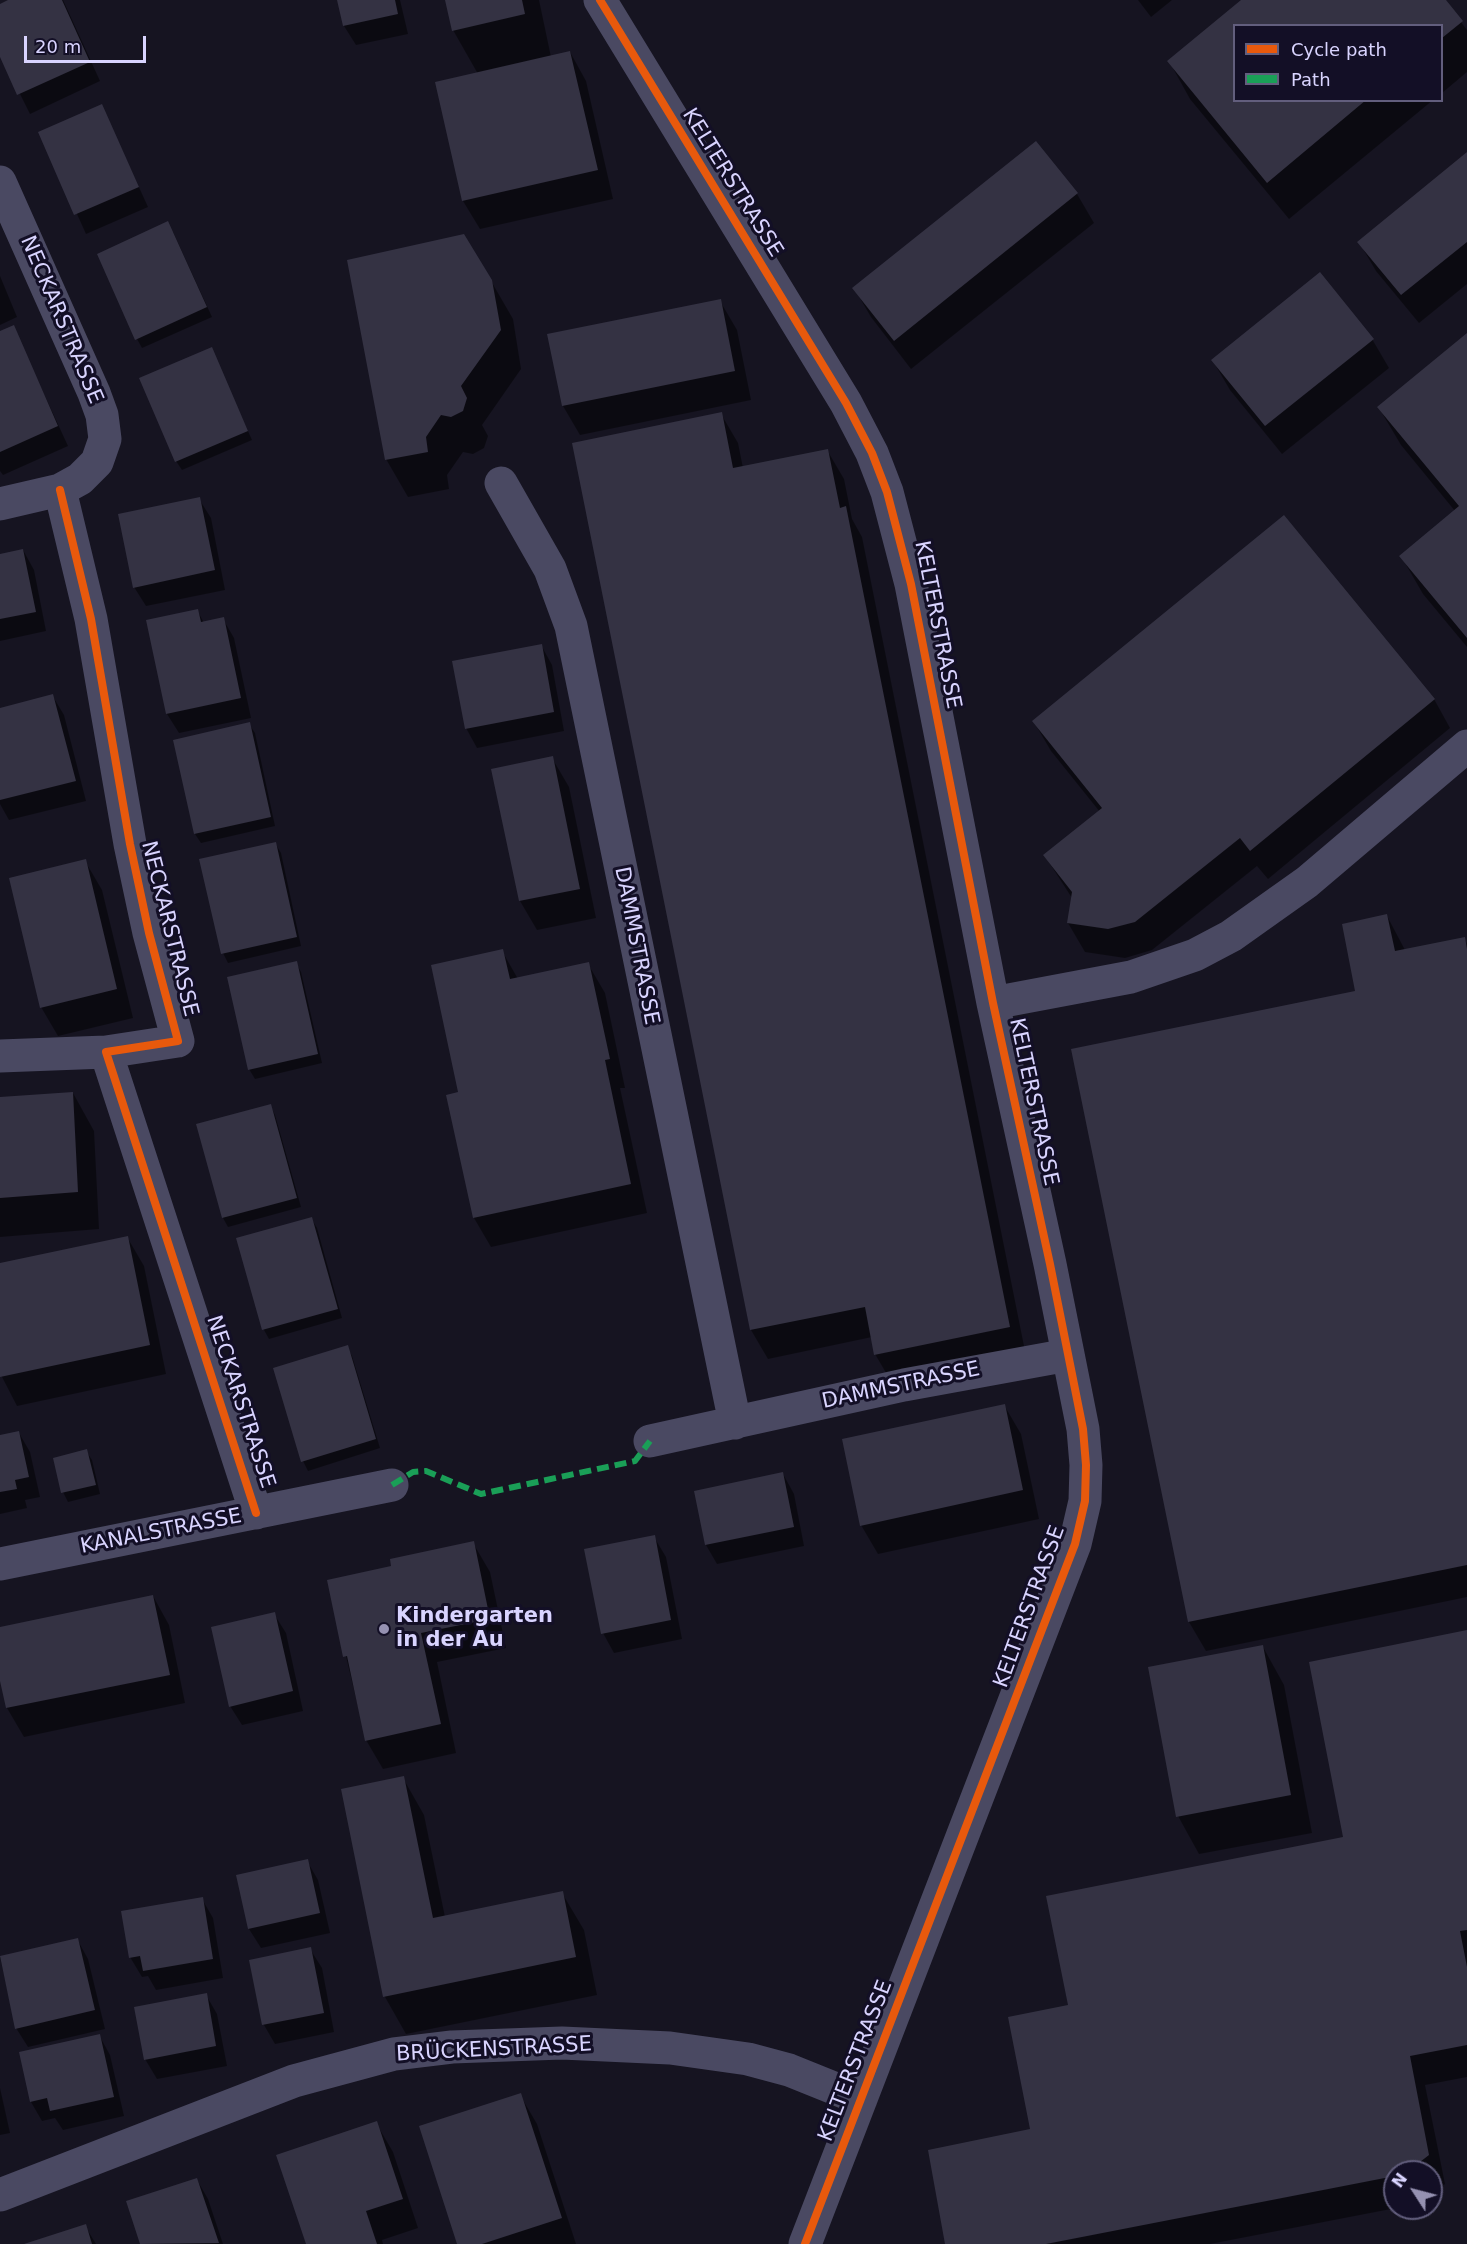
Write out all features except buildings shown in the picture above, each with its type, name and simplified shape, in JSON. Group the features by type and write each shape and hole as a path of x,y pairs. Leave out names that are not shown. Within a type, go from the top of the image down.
{"street":[{"name":"KELTERSTRASSE","path":"600,0 783,299 872,453 900,534 993,1003 1083,1429 1086,1465 1085,1501 1075,1544 805,2244"},
{"name":"NECKARSTRASSE","path":"0,182 102,415 105,439 97,462 80,479 60,490 93,630 130,844 149,933 178,1041 106,1052 0,1056"},
{"name":"DAMMSTRASSE","path":"501,483 550,569 571,626 735,1423"},
{"path":"0,504 60,490"},
{"name":"KELTERSTRASSE","path":"993,1003 1131,977 1195,955 1266,913 1467,746"},
{"name":"NECKARSTRASSE","path":"106,1052 256,1513"},
{"name":"DAMMSTRASSE","path":"650,1441 904,1385 1068,1354"},
{"name":"KANALSTRASSE","path":"0,1564 392,1485"},
{"name":"BRÜCKENSTRASSE","path":"0,2195 294,2081 394,2054 452,2048 551,2043 669,2048 748,2059 789,2070 861,2099"}],"marked path":[{"path":"392,1485 413,1472 426,1471 481,1494 635,1461 650,1441"}],"cycle path":[{"path":"600,0 846,403 872,453 887,492 911,584 993,1003 1050,1264 1083,1429 1086,1465 1085,1501 1075,1544 805,2244"},
{"path":"60,490 91,619 130,844 149,933 178,1041 106,1052 256,1513"}],"place":[{"name":"Kindergarten in der Au","path":"384,1629"}]}
